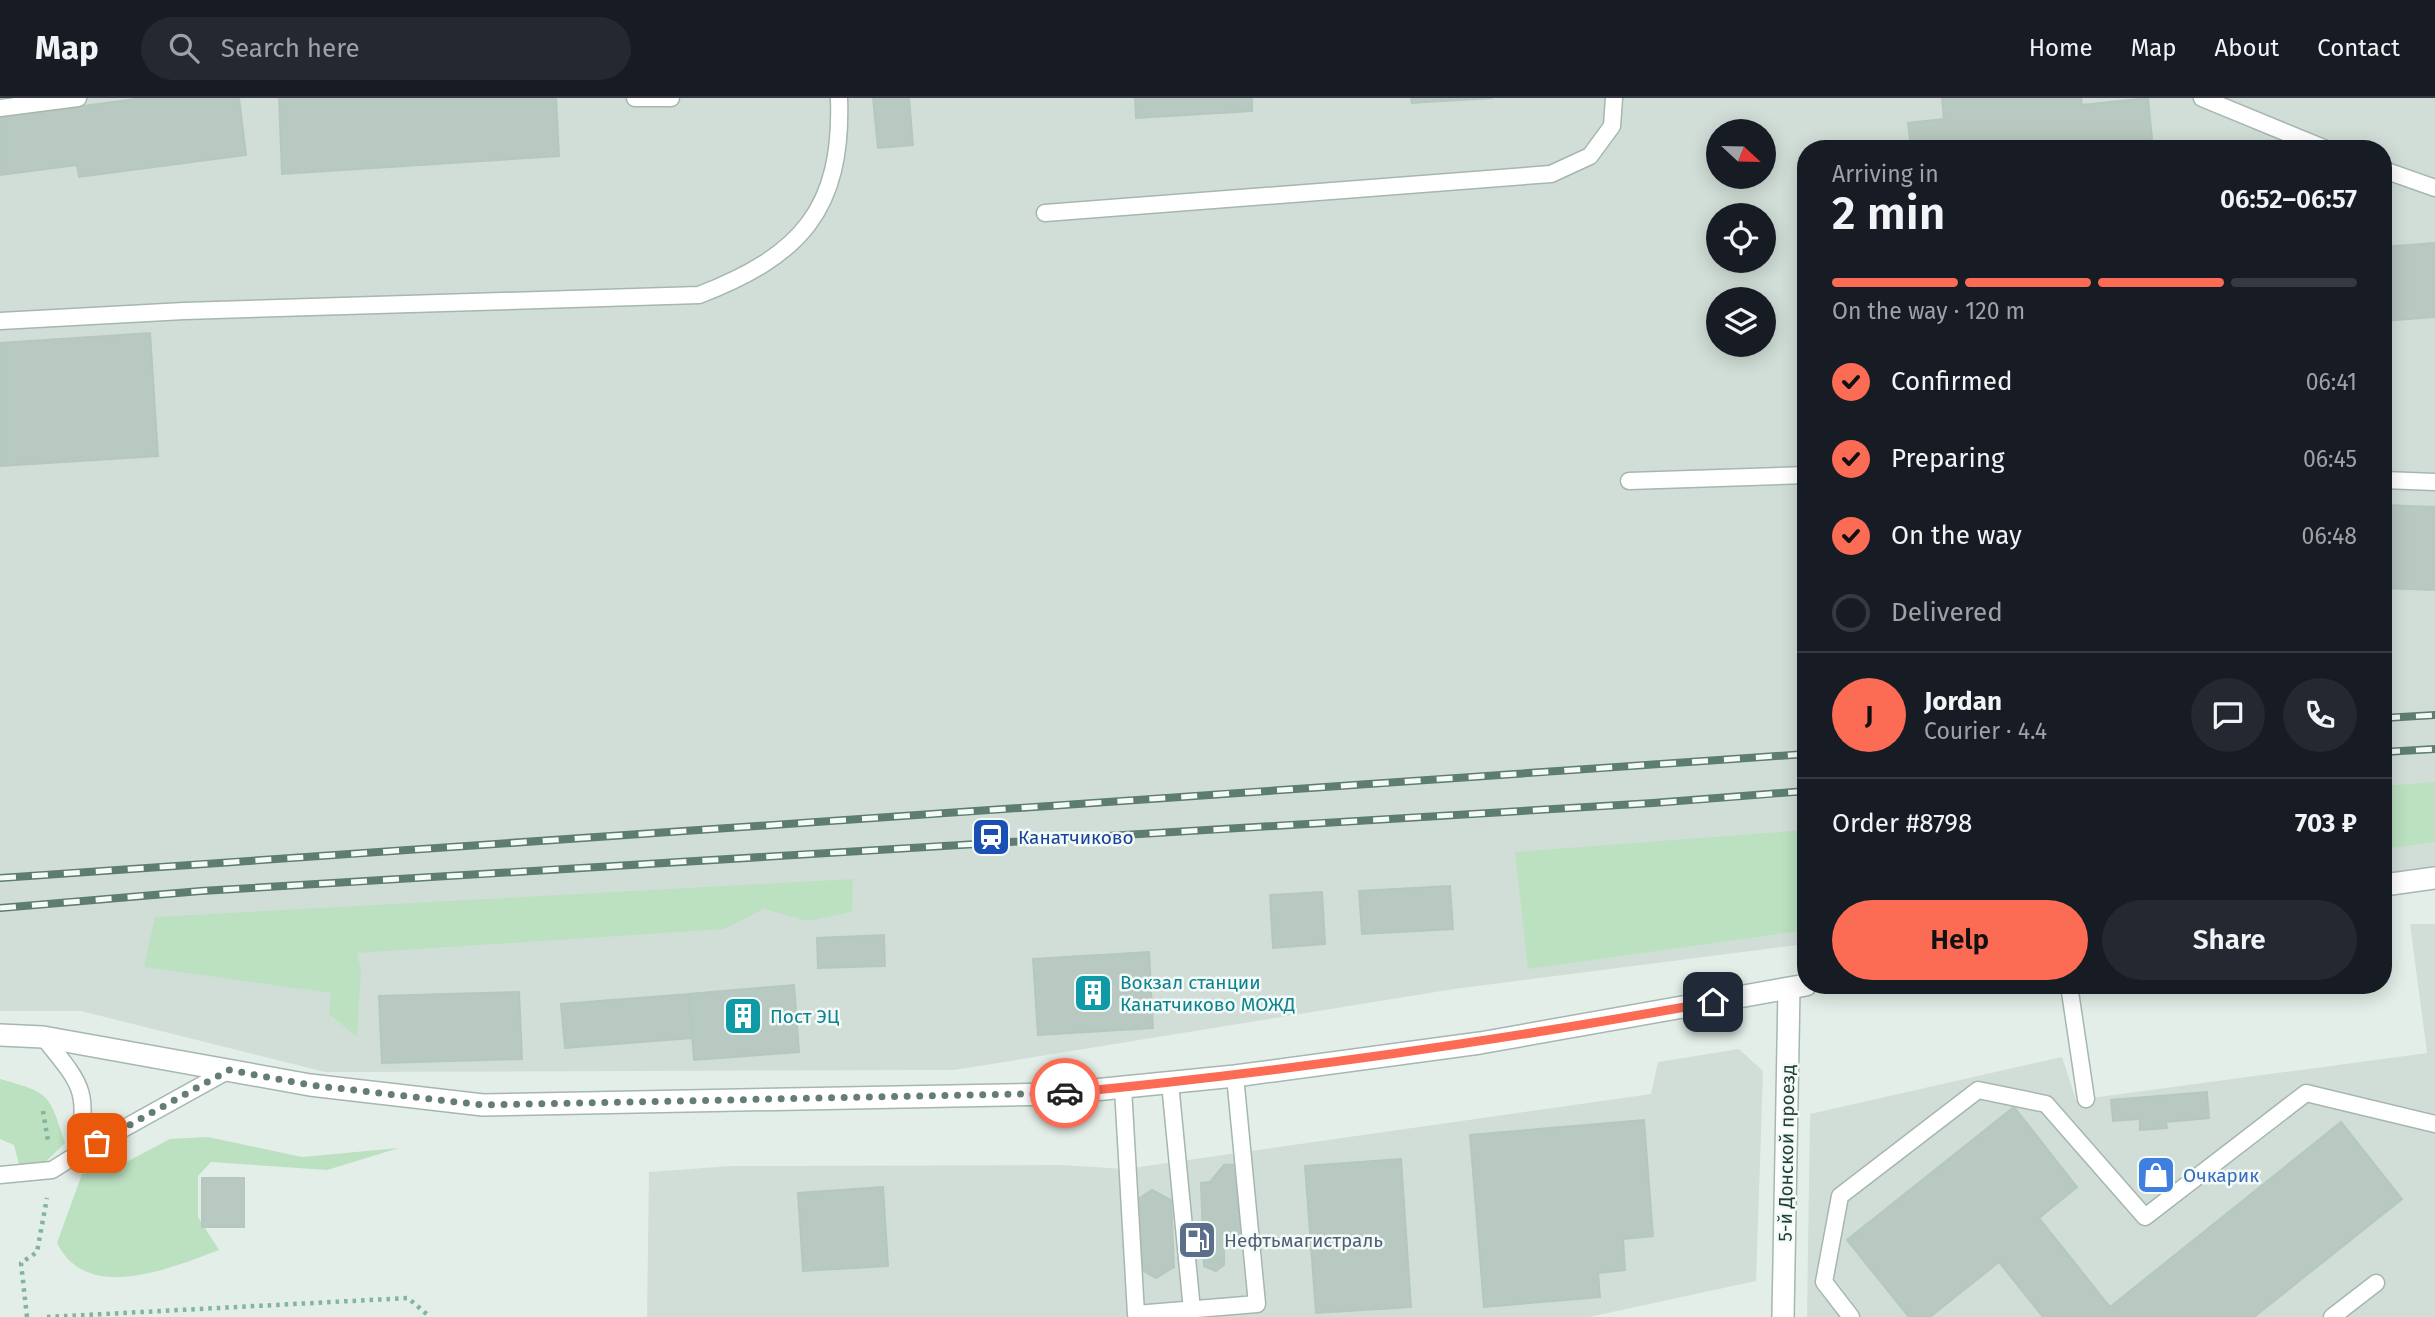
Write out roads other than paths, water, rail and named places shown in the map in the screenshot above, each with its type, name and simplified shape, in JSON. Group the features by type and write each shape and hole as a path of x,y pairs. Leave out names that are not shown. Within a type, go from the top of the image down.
{"street":[{"path":"2392,884 2435,878"},
{"path":"0,1035 43,1037 310,1085 483,1105 1054,1094 1235,1076 1480,1043 1797,987"},
{"name":"5-й Донской проезд","path":"1783,1317 1797,987"}],"lane":[{"path":"0,108 78,98"},
{"path":"635,98 671,98"},
{"path":"0,321 184,311 699,295 746,277 780,255 809,223 834,178 840,128 839,98"},
{"path":"1045,213 1551,174 1590,156 1612,126 1614,98"},
{"path":"2202,98 2304,140"},
{"path":"2392,173 2435,188"},
{"path":"1629,481 1797,475"},
{"path":"2392,480 2435,482"},
{"path":"2070,994 2086,1099"},
{"path":"43,1037 77,1080 85,1114 76,1155"},
{"path":"0,1175 52,1170 229,1070"},
{"path":"1122,1088 1136,1314 1256,1304 1235,1076"},
{"path":"1170,1083 1192,1310"},
{"path":"1851,1317 1824,1282 1840,1196 1979,1090 2046,1104 2145,1217 2306,1093 2435,1124"},
{"path":"2332,1317 2376,1283"}],"railway":[{"path":"2392,718 2435,715"},
{"path":"2392,752 2435,749"},
{"path":"0,878 1797,755"},
{"path":"0,908 201,891 1653,803 1797,792"}],"place":[{"name":"Канатчиково","path":"991,837"},
{"name":"Вокзал станции Канатчиково МОЖД","path":"1093,993"},
{"name":"Пост ЭЦ","path":"743,1016"},
{"name":"Очкарик","path":"2156,1175"},
{"name":"Нефтьмагистраль","path":"1197,1240"}]}
